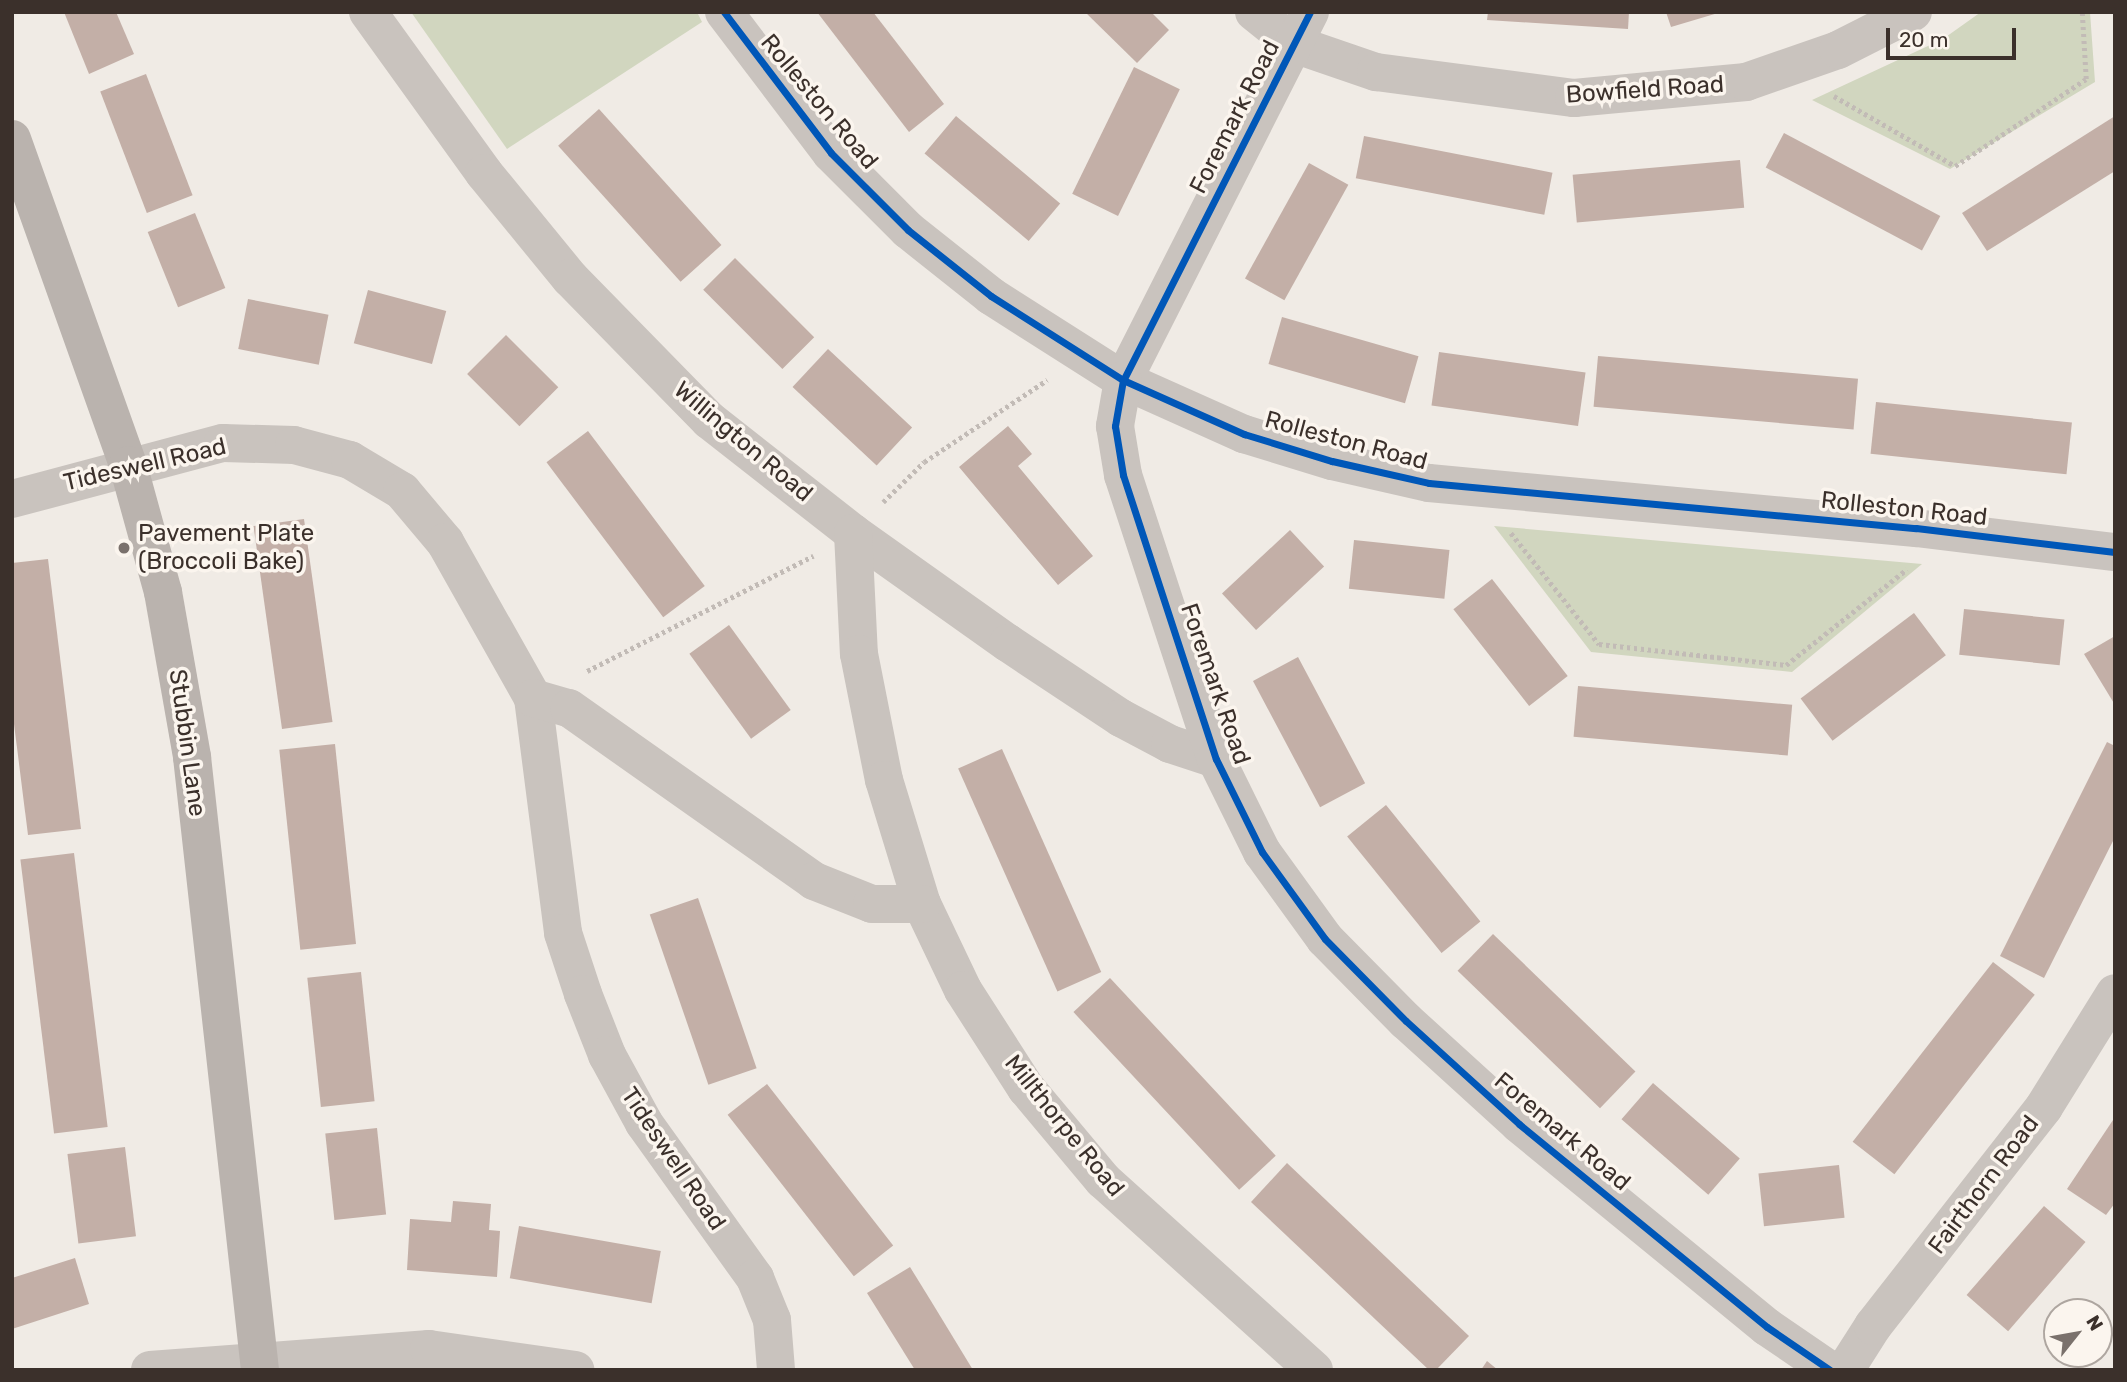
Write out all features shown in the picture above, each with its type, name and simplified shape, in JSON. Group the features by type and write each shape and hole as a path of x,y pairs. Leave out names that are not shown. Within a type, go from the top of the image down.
{"main road":[{"name":"Stubbin Lane","path":"12,139 128,466 163,592 192,757 260,1365"}],"street":[{"name":"Willington Road","path":"368,12 484,173 570,278 709,420 853,533 1121,719 1170,744 1216,759"},
{"name":"Rolleston Road","path":"724,12 831,153 908,229 991,296 1124,380 1244,434 1332,461 1429,483 1517,494 1916,528 2115,552"},
{"name":"Bowfield Road","path":"1254,12 1302,28 1376,72 1574,98 1746,82 1838,50 1913,12"},
{"name":"Foremark Road","path":"1302,28 1124,380 1115,426 1123,475 1216,759 1262,852 1317,928 1406,1021 1529,1133 1767,1327 1830,1370"},
{"name":"Tideswell Road","path":"12,499 128,466 223,443 294,445 350,460 402,491 445,542 533,698 563,933 583,994 607,1055 643,1123 755,1279 772,1320 776,1370"},
{"name":"Millthorpe Road","path":"853,533 859,654 884,780 922,904 963,990 1026,1088 1103,1180 1314,1370"},
{"path":"533,698 569,708 814,881 872,904 922,904"},
{"name":"Fairthorn Road","path":"1845,1370 1873,1326 2044,1107 2115,993"},
{"path":"150,1370 260,1365 429,1349 575,1370"}],"path":[{"path":"1785,68 1955,166 2086,79 2082,12"},
{"path":"1517,494 1510,535 1599,644 1786,665 1912,564 1916,528"}],"green space":[{"path":"411,12 697,12 702,22 507,149"},
{"path":"1981,12 2090,12 2095,82 1950,169 1812,100 1943,39"},
{"path":"1494,526 1922,564 1792,672 1591,652"}],"building":[{"path":"64,12 116,12 134,54 89,74"},
{"path":"817,12 873,12 944,104 909,132"},
{"path":"1085,12 1151,12 1169,30 1137,63"},
{"path":"1488,12 1629,12 1628,29 1487,20"},
{"path":"1666,12 1718,12 1718,13 1671,27"},
{"path":"1134,67 1180,89 1118,216 1072,194"},
{"path":"146,74 193,195 147,213 100,92"},
{"path":"599,109 721,245 681,282 558,146"},
{"path":"956,116 1060,203 1029,241 925,154"},
{"path":"2115,116 2115,171 1987,251 1962,213"},
{"path":"1784,133 1940,216 1922,251 1766,167"},
{"path":"1364,136 1552,173 1544,215 1356,178"},
{"path":"1740,160 1744,208 1577,222 1573,175"},
{"path":"1309,163 1348,185 1284,300 1245,278"},
{"path":"195,213 225,288 178,307 148,232"},
{"path":"735,258 814,337 782,369 703,290"},
{"path":"368,290 446,311 432,364 354,343"},
{"path":"248,299 328,315 319,365 238,349"},
{"path":"1282,317 1418,356 1405,403 1268,364"},
{"path":"506,335 558,387 519,426 467,374"},
{"path":"828,349 912,427 877,465 793,387"},
{"path":"1439,352 1586,373 1578,426 1431,405"},
{"path":"1598,356 1858,379 1854,430 1594,407"},
{"path":"1876,402 2072,423 2066,474 1871,454"},
{"path":"1008,426 1032,454 1018,466 1093,556 1058,585 959,467"},
{"path":"588,431 705,586 663,617 546,462"},
{"path":"304,519 333,722 282,729 253,526"},
{"path":"1290,530 1324,567 1256,630 1222,593"},
{"path":"1354,540 1449,550 1444,599 1349,589"},
{"path":"48,559 81,829 28,835 12,708 12,563"},
{"path":"1492,579 1568,676 1529,706 1453,609"},
{"path":"1964,609 2064,620 2060,665 1959,655"},
{"path":"1914,613 1946,655 1832,741 1801,698"},
{"path":"729,625 791,710 751,739 689,654"},
{"path":"2115,636 2115,705 2084,654"},
{"path":"1298,657 1365,783 1320,807 1253,681"},
{"path":"1578,686 1792,705 1788,756 1574,737"},
{"path":"2107,742 2115,746 2115,837 2044,978 2000,956"},
{"path":"335,744 356,944 300,950 279,750"},
{"path":"1002,749 1101,972 1057,991 958,769"},
{"path":"1386,805 1480,922 1442,953 1347,836"},
{"path":"74,853 108,1127 54,1134 20,860"},
{"path":"698,898 757,1068 708,1085 650,915"},
{"path":"1493,934 1635,1072 1600,1108 1458,971"},
{"path":"1993,962 2035,995 1894,1174 1853,1142"},
{"path":"361,972 375,1101 321,1107 307,978"},
{"path":"1110,978 1276,1156 1239,1190 1073,1012"},
{"path":"1653,1083 1740,1158 1708,1195 1622,1119"},
{"path":"767,1084 893,1246 854,1276 728,1115"},
{"path":"2115,1117 2115,1203 2106,1215 2067,1189"},
{"path":"377,1128 386,1215 334,1220 325,1133"},
{"path":"125,1147 136,1236 78,1243 67,1154"},
{"path":"1287,1163 1469,1336 1436,1370 1429,1370 1251,1202"},
{"path":"1839,1165 1845,1218 1764,1226 1758,1173"},
{"path":"453,1201 491,1204 489,1230 500,1231 497,1277 407,1270 410,1219 451,1222"},
{"path":"2044,1206 2086,1242 2008,1331 1967,1295"},
{"path":"519,1226 661,1251 652,1303 510,1278"},
{"path":"75,1258 89,1304 12,1329 12,1278"},
{"path":"910,1267 973,1370 915,1370 867,1293"},
{"path":"1487,1361 1498,1370 1481,1370"}],"cycle path":[{"path":"724,12 831,153 908,230 991,296 1123,380 1244,434 1332,461 1429,483 1916,528 2115,552"},
{"path":"1310,12 1123,380 1115,426 1123,475 1216,759 1262,852 1325,939 1406,1021 1519,1124 1767,1327 1830,1370"}],"place":[{"name":"Pavement Plate (Broccoli Bake)","path":"124,548"}]}
